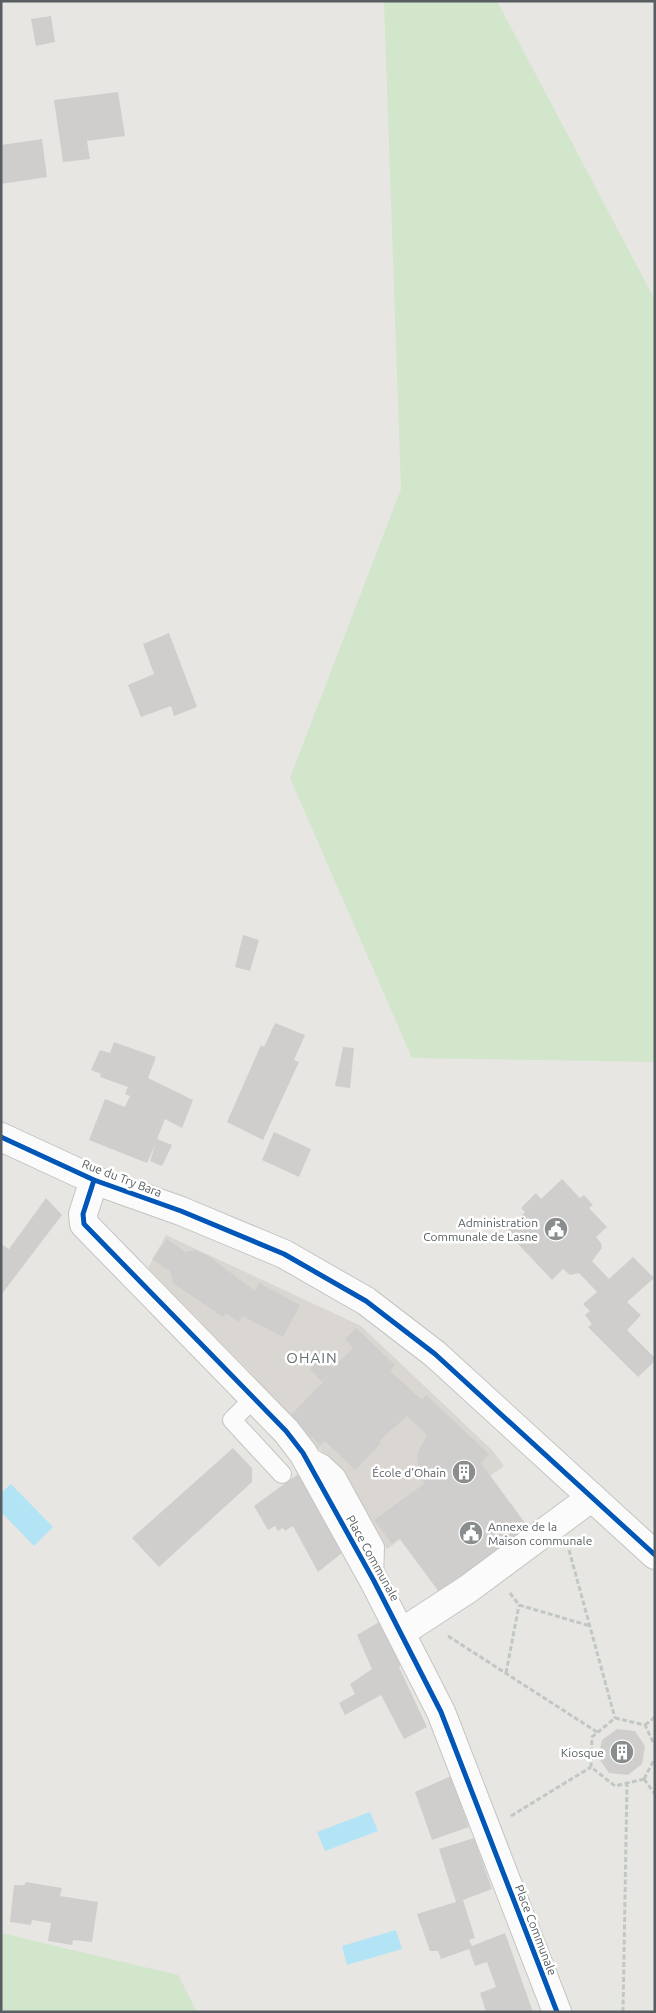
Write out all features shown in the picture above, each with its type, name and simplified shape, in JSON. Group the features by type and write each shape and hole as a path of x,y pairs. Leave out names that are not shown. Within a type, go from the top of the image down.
{"street":[{"name":"Rue du Try Bara","path":"1,1137 94,1180 237,1233 284,1254 332,1281 394,1322 435,1354 592,1496"},
{"name":"Place Communale","path":"94,1180 82,1214 84,1224 255,1398 303,1453 374,1581 412,1626 454,1744 557,2012"},
{"path":"412,1626 561,1521 592,1496 655,1555"}],"lane":[{"path":"255,1398 232,1420 282,1474"}],"path":[{"path":"561,1521 615,1718"},
{"path":"493,1570 519,1605 590,1626"},
{"path":"506,1674 519,1605"},
{"path":"412,1626 506,1674 597,1732"},
{"path":"615,1718 645,1725 655,1718"},
{"path":"591,1767 592,1737 615,1718"},
{"path":"645,1725 655,1746"},
{"path":"591,1767 614,1786 644,1779 654,1760"},
{"path":"488,1831 591,1767"},
{"path":"644,1779 655,1794"},
{"path":"623,2012 626,1783"}],"shaded area":[{"path":"166,1235 361,1326 493,1451 504,1466 387,1549 347,1482 321,1451 282,1414 253,1375 148,1268"}],"green space":[{"path":"384,1 497,1 655,300 655,1062 412,1058 290,778 401,489"},
{"path":"1,1933 178,1975 197,2012 1,2012"}],"water":[{"path":"11,1484 53,1527 34,1546 1,1512 1,1493"},
{"path":"370,1812 378,1831 325,1851 317,1832"},
{"path":"396,1930 402,1949 347,1965 342,1946"}],"building":[{"path":"51,16 55,42 36,46 31,19"},
{"path":"118,92 125,136 87,141 90,159 63,162 54,100"},
{"path":"42,139 47,177 1,184 1,145"},
{"path":"169,633 197,707 174,716 171,706 141,717 128,685 154,674 143,644"},
{"path":"243,935 259,940 250,971 235,967"},
{"path":"275,1023 305,1035 294,1060 299,1062 263,1140 227,1122 261,1045 264,1047"},
{"path":"114,1042 156,1057 148,1078 193,1100 182,1128 165,1119 157,1139 172,1145 162,1166 150,1161 156,1143 147,1163 89,1140 105,1099 125,1107 130,1096 125,1094 128,1087 100,1077 101,1074 91,1070 100,1050 110,1053"},
{"path":"343,1047 354,1048 350,1088 335,1086"},
{"path":"274,1132 311,1149 299,1177 262,1160"},
{"path":"562,1179 580,1198 584,1195 593,1205 589,1208 607,1227 596,1237 601,1243 602,1248 592,1261 609,1279 633,1257 654,1278 627,1302 641,1315 627,1330 655,1358 655,1361 638,1377 588,1327 592,1324 585,1315 590,1311 583,1304 597,1292 579,1273 570,1275 563,1269 552,1280 506,1231 525,1212 521,1208 536,1193 541,1199"},
{"path":"46,1198 62,1215 1,1295 1,1244 9,1249"},
{"path":"167,1239 185,1252 195,1250 207,1255 255,1291 259,1283 300,1305 283,1337 242,1316 239,1322 226,1313 223,1317 173,1283 171,1272 152,1259"},
{"path":"356,1328 395,1365 390,1371 422,1400 426,1395 489,1454 481,1463 528,1527 439,1592 399,1538 392,1544 374,1520 424,1484 417,1460 418,1452 427,1435 407,1416 379,1441 381,1443 355,1470 325,1441 320,1445 289,1417 329,1376 322,1382 310,1369 320,1357 333,1368 353,1348 345,1339"},
{"path":"233,1448 252,1468 252,1482 159,1567 132,1538"},
{"path":"298,1474 342,1553 318,1572 293,1526 285,1531 283,1528 278,1531 275,1526 268,1530 254,1506"},
{"path":"381,1621 401,1665 399,1667 427,1727 404,1739 381,1695 345,1715 339,1703 355,1694 350,1684 372,1669 357,1635"},
{"name":"Kiosque","path":"617,1729 635,1731 645,1746 642,1764 628,1775 609,1773 598,1757 602,1740"},
{"path":"451,1776 469,1827 432,1840 415,1792"},
{"path":"474,1838 492,1889 463,1900 475,1938 469,1940 472,1946 505,1933 533,2012 486,2012 480,1993 496,1987 487,1962 475,1966 469,1949 441,1959 438,1951 430,1951 417,1914 456,1902 439,1849"},
{"path":"26,1882 62,1888 60,1896 98,1902 92,1942 73,1940 72,1945 48,1941 51,1923 32,1920 31,1925 10,1922 14,1885 24,1885"}],"cycle path":[{"path":"1,1137 94,1180 181,1211 284,1254 366,1301 435,1354 655,1555"},
{"path":"94,1180 83,1214 84,1224 286,1431 303,1453 374,1581 441,1712 557,2012"}],"place":[{"name":"Administration Communale de Lasne","path":"556,1229"},
{"name":"École d'Ohain","path":"464,1472"},
{"name":"Annexe de la Maison communale","path":"471,1533"},
{"name":"Kiosque","path":"622,1752"}],"district":[{"name":"OHAIN","path":"312,1357"}]}
